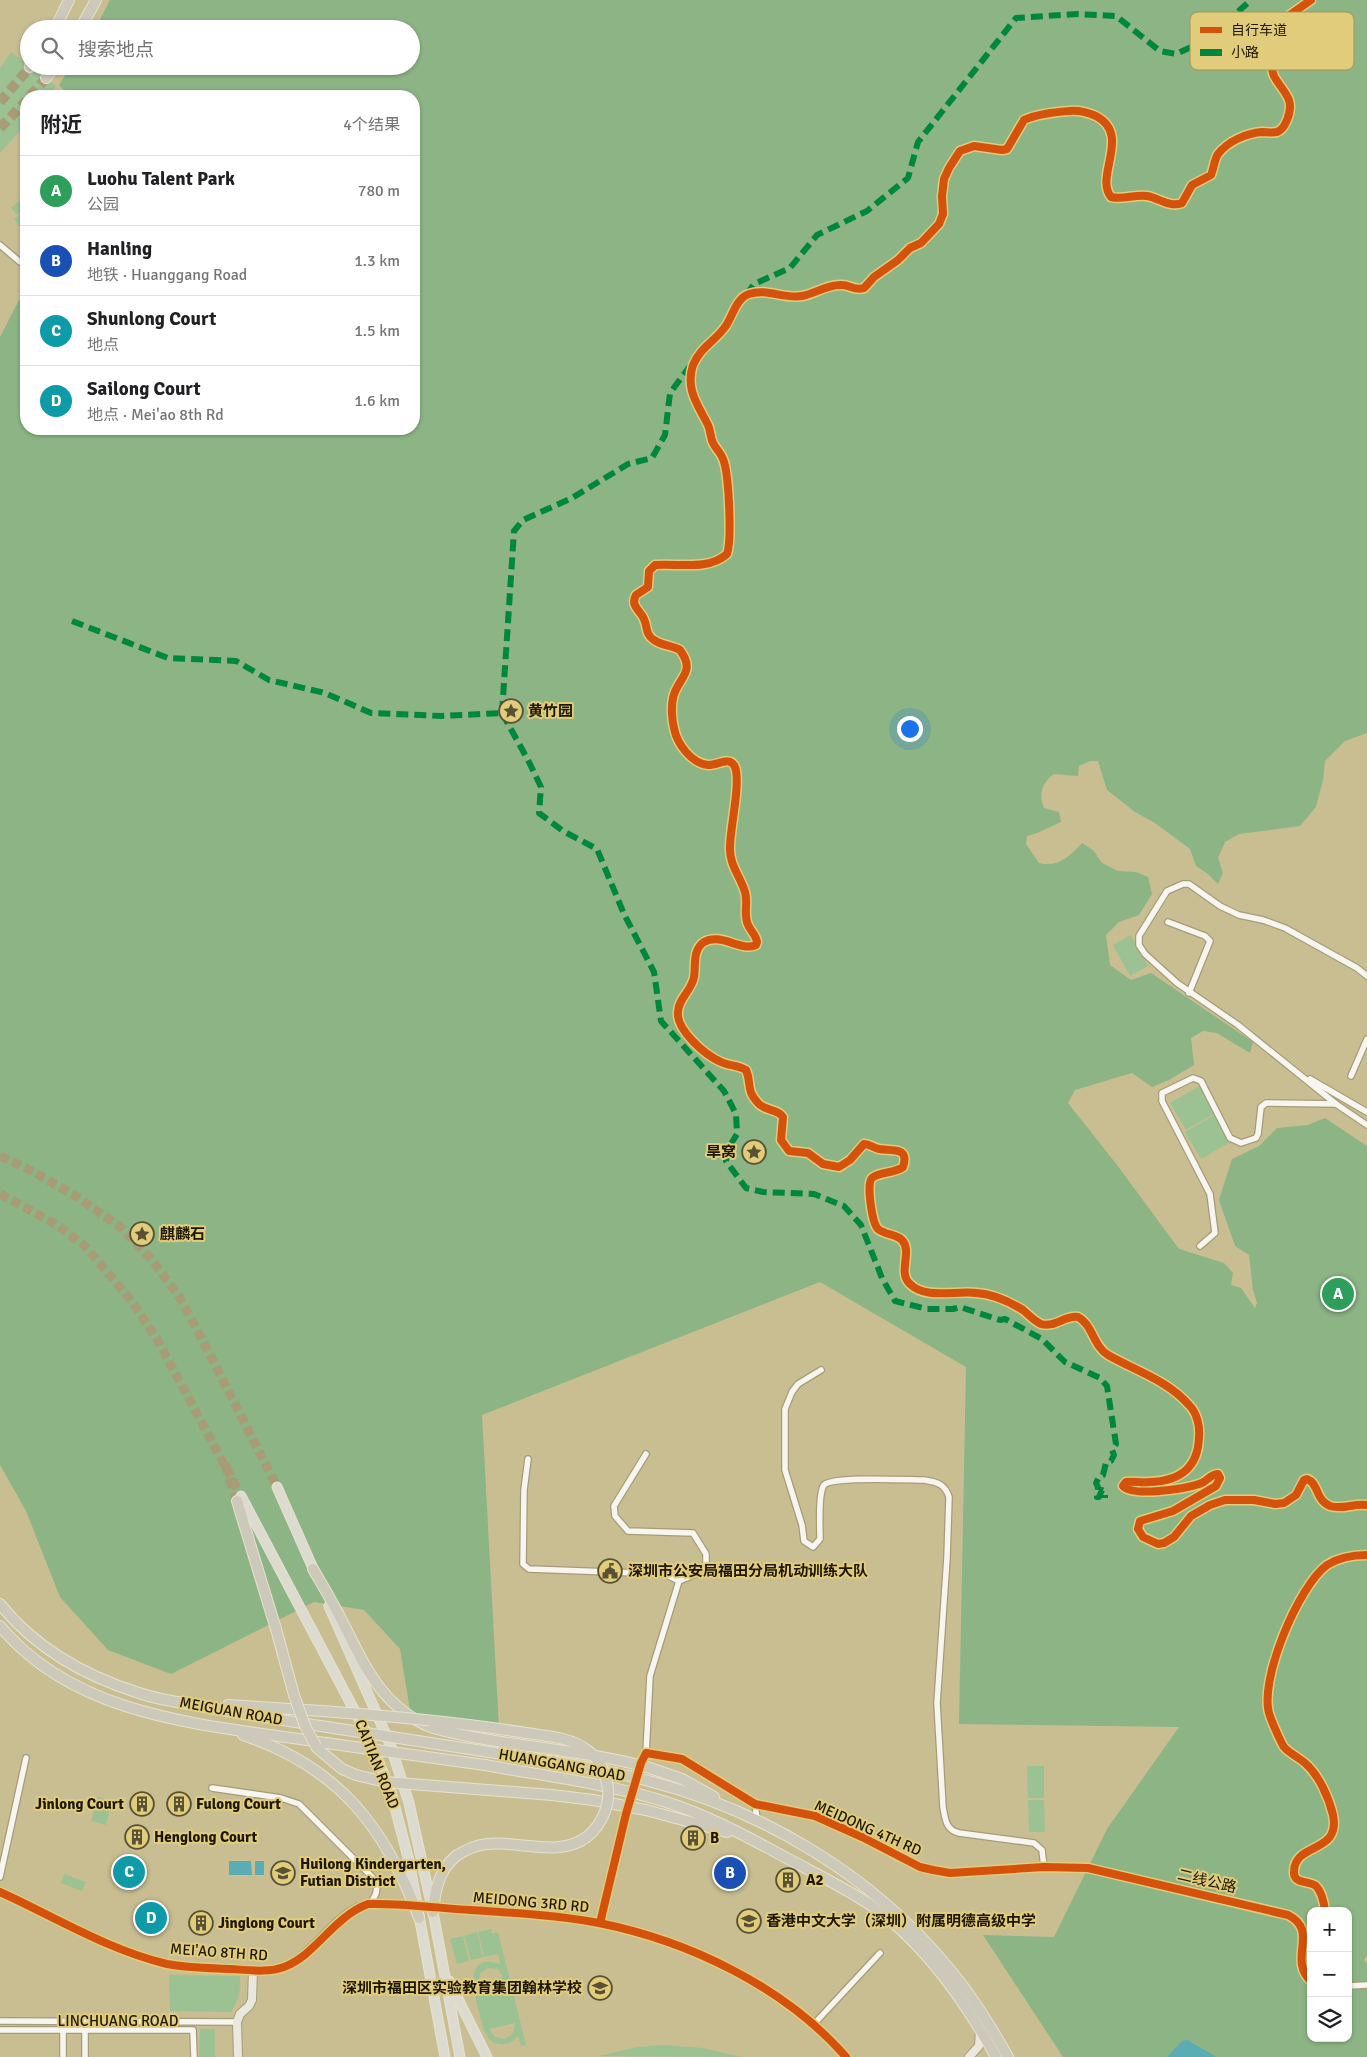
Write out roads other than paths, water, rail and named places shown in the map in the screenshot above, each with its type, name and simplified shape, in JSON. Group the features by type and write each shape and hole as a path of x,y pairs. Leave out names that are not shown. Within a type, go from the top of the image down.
{"highway":[{"path":"60,20 70,0"},
{"path":"85,20 96,0"},
{"path":"239,1498 294,1695 305,1726 317,1748 342,1769 356,1775 385,1782 593,1800 646,1810 752,1839"},
{"path":"314,1569 355,1648 382,1690 405,1714 433,1728 467,1736 596,1755 644,1765 682,1779 736,1810"},
{"name":"MEIGUAN ROAD","path":"0,1604 15,1623 33,1640 70,1663 107,1682 140,1694 327,1727 489,1752"},
{"name":"MEIGUAN ROAD","path":"0,1626 44,1666 67,1682 117,1705 203,1724 485,1765"},
{"path":"176,1701 322,1711 461,1724 553,1737 579,1744 596,1757 604,1772 608,1794 603,1817 587,1836 567,1846 478,1845 456,1856 448,1863 439,1880 433,1912"},
{"path":"203,1724 236,1733 274,1747 308,1766 338,1789 362,1813 389,1849 419,1918"},
{"name":"HUANGGANG ROAD","path":"489,1752 605,1770 650,1781 757,1819 850,1875 896,1913 947,1966 983,2015 1008,2057"},
{"name":"HUANGGANG ROAD","path":"485,1765 601,1785 688,1809 752,1839 851,1893 872,1906 888,1920 922,1953 945,1979 996,2057"}],"main road":[{"name":"CAITIAN ROAD","path":"276,1486 390,1744 409,1803 433,1912 460,2057"},
{"name":"CAITIAN ROAD","path":"239,1498 369,1738 381,1765 404,1837 445,2057"},
{"path":"444,1971 487,2057"}],"street":[{"path":"0,245 20,262"},
{"path":"1367,976 1357,968 1285,928 1263,920 1239,915 1220,906 1189,884 1182,884 1167,891 1139,936 1139,945 1145,954 1189,992 1238,1025 1336,1104 1367,1125"},
{"path":"1168,922 1205,936 1210,941 1189,992"},
{"path":"1351,1076 1367,1039"},
{"path":"1298,1072 1367,1112"},
{"path":"1200,1246 1215,1233 1210,1194 1162,1101 1162,1093 1194,1078 1201,1081 1230,1138 1241,1143 1252,1140 1258,1134 1263,1104 1271,1102 1336,1104"},
{"path":"821,1370 795,1388 787,1400 785,1409 785,1470 802,1525 804,1541 813,1547 820,1539 821,1496 824,1485 829,1482 842,1480 924,1480 936,1482 947,1490 949,1497 947,1558 937,1703 943,1808 946,1822 953,1831 959,1833 1025,1841 1034,1844 1042,1850 1044,1867"},
{"path":"528,1459 524,1490 524,1564 529,1569 665,1574 679,1580 696,1574 706,1564 706,1554 693,1533 628,1531 614,1516 614,1506 646,1454"},
{"path":"644,1765 650,1676 679,1580"},
{"name":"MEIDONG 4TH RD","path":"646,1753 675,1758 690,1763 756,1804 815,1816 862,1837 920,1867 942,1872 974,1872 1044,1867"},
{"path":"0,1877 26,1758"},
{"path":"212,1788 286,1799 302,1807 373,1878 376,1892 374,1900 368,1904"},
{"path":"756,1804 757,1819"},
{"path":"600,1923 626,1814"},
{"name":"二线公路","path":"1044,1867 1088,1868 1288,1915 1300,1922 1302,1926 1303,1939 1300,1960 1302,1969 1307,1976"},
{"name":"MEI'AO 8TH RD","path":"0,1892 83,1932 153,1960 187,1967 253,1970 274,1970 293,1962 349,1913 368,1904"},
{"path":"368,1904 392,1905"},
{"name":"MEIDONG 3RD RD","path":"445,1908 554,1917 600,1923 663,1940 722,1965 766,1990 813,2025 846,2057"},
{"path":"813,2025 880,1954"},
{"path":"238,2057 237,2022 240,2014 249,2006 252,2000 253,1970"},
{"path":"1352,1986 1367,1985"},
{"name":"LINCHUANG ROAD","path":"0,2020 237,2022"},
{"path":"0,2030 194,2030 194,2057"},
{"path":"63,2030 63,2057"},
{"path":"85,2030 85,2057"},
{"path":"970,2057 979,2046 980,2030"}],"water":[{"path":"229,1861 251,1861 252,1875 229,1875"},
{"path":"255,1861 264,1861 264,1875 255,1875"},
{"path":"1187,2040 1215,2057 1167,2057 1182,2041"}],"tunnel":[{"path":"0,102 23,75"},
{"path":"35,90 46,78"},
{"path":"0,128 20,107"},
{"path":"0,1156 30,1170 79,1198 120,1227 152,1260 180,1298 277,1487"},
{"path":"0,1194 57,1225 85,1246 130,1299 157,1339 241,1496"},
{"path":"225,1464 237,1501"},
{"path":"628,1809 640,1765"},
{"path":"392,1905 445,1908"}],"place":[{"name":"黄竹园","path":"511,711"},
{"name":"旱窝","path":"754,1152"},
{"name":"麒麟石","path":"142,1234"},
{"name":"Luohu Talent Park","path":"1338,1294"},
{"name":"深圳市公安局福田分局机动训练大队","path":"610,1571"},
{"name":"Jinlong Court","path":"142,1804"},
{"name":"Fulong Court","path":"179,1804"},
{"name":"Henglong Court","path":"137,1837"},
{"name":"B","path":"693,1838"},
{"name":"Shunlong Court","path":"129,1872"},
{"name":"Huilong Kindergarten, Futian District","path":"283,1873"},
{"name":"Hanling","path":"730,1873"},
{"name":"A2","path":"788,1880"},
{"name":"Sailong Court","path":"151,1918"},
{"name":"香港中文大学（深圳）附属明德高级中学","path":"749,1921"},
{"name":"Jinglong Court","path":"201,1923"},
{"name":"深圳市福田区实验教育集团翰林学校","path":"600,1988"}]}
